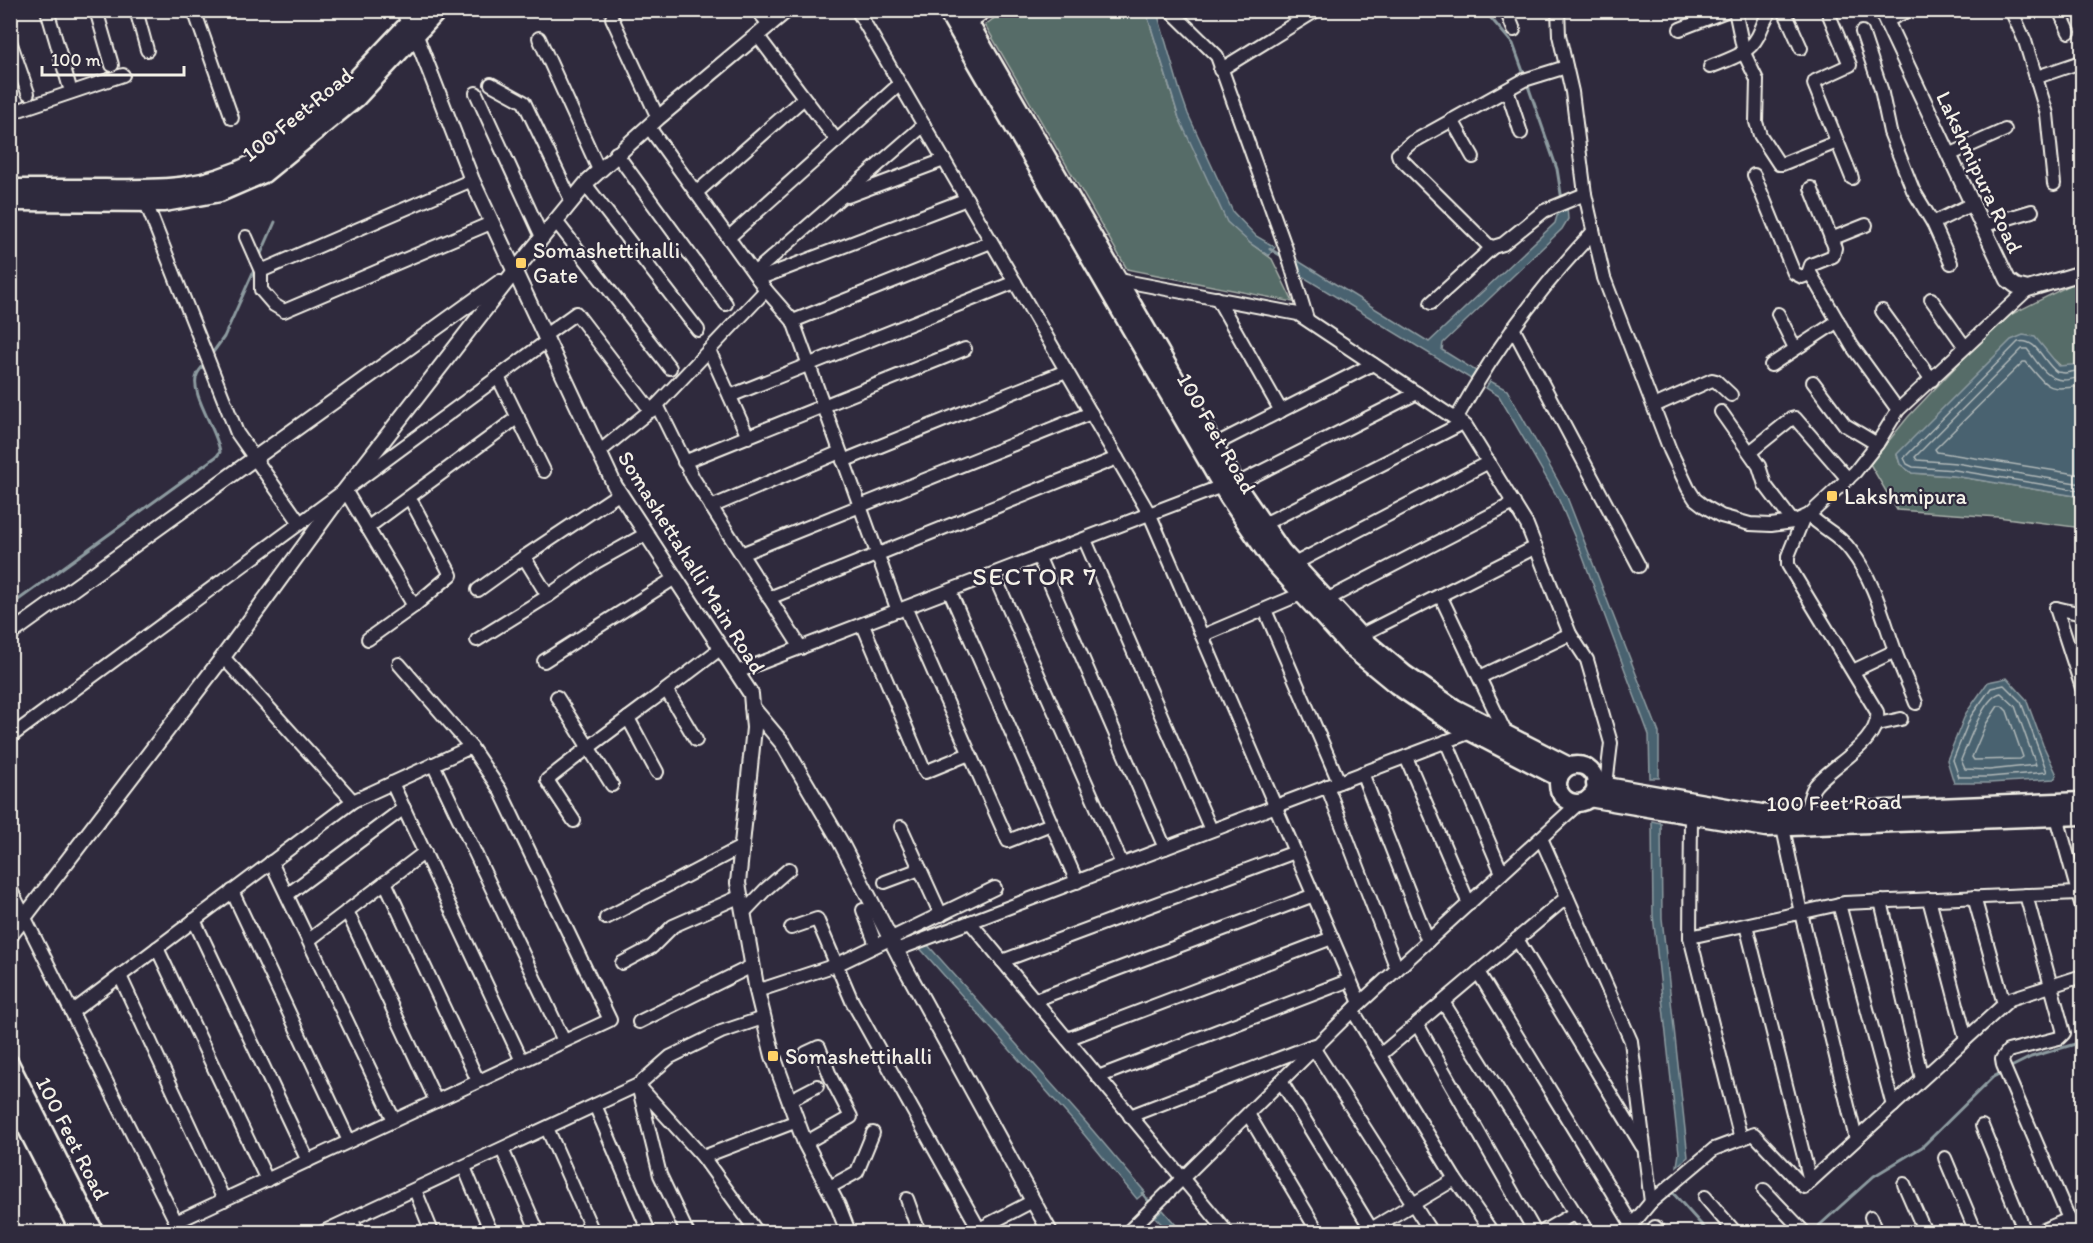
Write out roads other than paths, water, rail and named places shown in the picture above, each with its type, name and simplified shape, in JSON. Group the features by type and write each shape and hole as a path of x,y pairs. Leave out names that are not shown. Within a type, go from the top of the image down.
{"main road":[{"name":"100 Feet Road","path":"10,188 163,189 198,183 237,171 256,162 348,87 421,10"},
{"name":"100 Feet Road","path":"10,202 173,202 235,187 264,174 357,98 409,23 440,10"},
{"name":"100 Feet Road","path":"946,10 963,22 1119,280 1215,445 1229,485 1264,524 1294,564 1359,636 1405,674 1455,708 1506,734 1564,772"},
{"name":"100 Feet Road","path":"963,22 1101,277 1229,485 1271,560 1351,648 1396,685 1447,720 1564,772"},
{"name":"100 Feet Road","path":"1593,792 1595,778 1589,769 1579,765 1564,772 1558,785 1562,795 1570,801 1593,792 1692,808 1767,814 2082,801"},
{"name":"100 Feet Road","path":"1692,808 1766,828 2082,816"},
{"name":"100 Feet Road","path":"10,1063 96,1233"},
{"name":"100 Feet Road","path":"10,1096 80,1233"}],"street":[{"path":"47,10 69,85"},
{"path":"96,10 112,65"},
{"path":"136,10 147,50"},
{"path":"194,10 232,118"},
{"path":"758,10 770,25"},
{"path":"10,936 223,657 345,490 571,200 616,153 787,10"},
{"path":"857,10 1150,515 1350,980 1357,1007 1380,1055 1455,1179 1492,1233"},
{"path":"963,22 987,10"},
{"path":"1170,10 1217,56 1220,70 1286,249 1307,319"},
{"path":"1220,70 1317,10"},
{"path":"1506,10 1514,30"},
{"path":"1558,10 1559,35 1572,92 1585,194 1604,278 1670,450 1695,498 1722,516 1750,524 1771,525 1802,519"},
{"path":"1680,29 1729,10"},
{"path":"1735,10 1744,53 1757,80 1756,122 1760,135 1779,164 1837,142"},
{"path":"1710,67 1744,53 1754,42 1772,10"},
{"path":"1784,10 1801,48"},
{"path":"1827,10 1850,64 1849,67 1815,81 1814,84 1852,178"},
{"path":"1883,16 1909,10"},
{"path":"2011,10 2025,41 2047,114 2054,184"},
{"path":"2059,10 2069,32"},
{"name":"Lakshmipura Road","path":"1883,16 2008,280 2016,286 2028,289"},
{"path":"612,18 653,122 696,193 766,290 793,321 878,555 1008,842 1052,824"},
{"name":"Somashettahalli Main Road","path":"409,23 472,180 598,452 620,493 751,694 754,728 738,882 745,911 756,991 773,1056 805,1143 849,1233"},
{"path":"1862,33 1881,89 1890,132 1913,189 1933,223 1951,262"},
{"path":"757,35 837,141"},
{"path":"539,38 599,170"},
{"path":"10,41 28,93"},
{"path":"2037,77 2078,63"},
{"path":"1493,247 1488,245 1398,154 1411,143 1524,80 1566,67"},
{"path":"10,113 123,75"},
{"path":"491,84 524,102 571,200"},
{"path":"728,238 900,84"},
{"path":"1507,90 1521,133"},
{"path":"476,93 542,237"},
{"path":"696,193 804,98"},
{"path":"1452,120 1473,157"},
{"path":"756,276 924,125"},
{"path":"1949,155 2005,130"},
{"path":"616,153 726,304"},
{"path":"839,199 944,160"},
{"path":"1754,175 1794,273 1802,277 1810,274"},
{"path":"261,271 472,180"},
{"path":"585,184 698,330"},
{"path":"1811,188 1835,248 1834,254 1811,265 1808,269 1852,346 1898,410"},
{"path":"1431,303 1493,247 1503,244 1544,211 1585,194"},
{"path":"756,276 967,199"},
{"path":"146,203 237,433 300,523"},
{"path":"1933,223 1972,204"},
{"path":"1982,226 2032,211"},
{"path":"555,220 670,368"},
{"path":"246,237 261,271 261,290 274,305 284,311 491,223"},
{"path":"1831,239 1866,225"},
{"path":"1264,524 1460,421 1479,378 1513,328 1552,276 1593,232"},
{"path":"793,321 992,242"},
{"path":"10,634 514,272"},
{"path":"1878,724 1877,712 1788,565 1788,556 1802,519 1848,479 1877,444 1898,410 1932,381 2028,289 2082,273"},
{"path":"1101,277 1298,314 1466,426 1527,525 1570,634 1587,660 1611,743 1593,792 1397,969 1128,1233"},
{"path":"730,396 1015,282"},
{"path":"598,452 654,408 766,290"},
{"path":"1217,298 1281,411"},
{"path":"1931,298 1965,347"},
{"path":"1882,311 1932,381"},
{"path":"10,737 498,377 576,314 654,408 711,507 801,648"},
{"path":"1778,314 1795,348"},
{"path":"1771,365 1838,321"},
{"path":"1513,328 1639,566"},
{"path":"684,462 965,349"},
{"path":"709,350 748,436"},
{"path":"1215,445 1373,364"},
{"path":"711,507 1066,371"},
{"path":"498,377 544,471"},
{"path":"1654,406 1712,380 1716,381 1731,396"},
{"path":"1813,382 1847,428 1877,444"},
{"path":"737,672 1229,485 1417,393"},
{"path":"1721,412 1760,467 1765,485 1802,519 1836,534 1851,550 1875,591 1916,704"},
{"path":"741,554 1091,413"},
{"path":"367,528 518,417"},
{"path":"1750,452 1791,419 1796,418 1848,479"},
{"path":"769,598 1117,458"},
{"path":"1294,564 1489,462"},
{"path":"345,490 414,606"},
{"path":"478,590 524,556 620,493"},
{"path":"1326,600 1514,503"},
{"path":"368,639 414,606 451,575 413,504"},
{"path":"477,640 548,596 596,562 646,534"},
{"path":"1085,540 1211,830"},
{"path":"1359,636 1536,548"},
{"path":"524,556 548,596"},
{"path":"1039,558 1165,848"},
{"path":"994,575 1122,864"},
{"path":"544,661 675,578"},
{"path":"950,592 1077,882"},
{"path":"1202,636 1301,594"},
{"path":"1440,595 1506,734"},
{"path":"2082,614 2056,608 2082,688"},
{"path":"1265,610 1333,784 1397,969"},
{"path":"863,625 925,772 969,754"},
{"path":"1480,677 1570,634"},
{"path":"574,821 548,780 589,746 667,691 721,648"},
{"path":"1853,671 1895,651"},
{"path":"223,657 353,801"},
{"path":"10,888 178,1227 224,1200 610,1020 501,790 471,747 399,663"},
{"path":"667,691 696,740"},
{"path":"557,697 612,785"},
{"path":"752,707 783,744 840,841 893,945 1050,1233"},
{"path":"628,718 657,772"},
{"path":"1806,813 1814,787 1858,747 1878,724 1901,719"},
{"path":"756,991 836,965 876,945 893,945 970,922 1471,732"},
{"path":"1446,741 1502,873"},
{"path":"72,1012 353,801 471,747"},
{"path":"1406,757 1468,904"},
{"path":"433,764 564,1041"},
{"path":"1362,773 1428,941"},
{"path":"392,783 522,1061"},
{"path":"287,895 404,808"},
{"path":"1692,808 1690,937 1741,1139"},
{"path":"2056,817 2082,907"},
{"path":"901,827 941,915"},
{"path":"1783,828 1801,913 1856,1139"},
{"path":"1540,838 1631,1041 1651,1202"},
{"path":"606,918 743,846"},
{"path":"309,940 425,852"},
{"path":"1002,961 1295,852"},
{"path":"271,862 394,1120"},
{"path":"745,911 789,869"},
{"path":"885,882 920,869"},
{"path":"385,882 478,1081"},
{"path":"893,945 941,915 995,888"},
{"path":"232,891 349,1141"},
{"path":"1690,937 1839,904 2078,893"},
{"path":"1035,1000 1314,895"},
{"path":"2026,895 2063,1035 2008,1052 2003,1055 2002,1061 2074,1233"},
{"path":"622,963 652,946 673,926 741,896"},
{"path":"1380,1055 1567,897"},
{"path":"1974,897 2004,1004"},
{"path":"1929,899 1966,1039"},
{"path":"1881,902 1922,1079"},
{"path":"1839,904 1893,1106"},
{"path":"863,910 876,945"},
{"path":"347,911 436,1101"},
{"path":"791,928 818,919 852,1002 979,1229 1033,1201"},
{"path":"194,920 308,1161"},
{"path":"970,922 1227,1233"},
{"path":"1746,925 1810,1181"},
{"path":"1067,1040 1332,938"},
{"path":"1517,939 1644,1150"},
{"path":"157,948 267,1180"},
{"path":"639,1022 752,966"},
{"path":"1478,972 1629,1229 1651,1202 1714,1149 1754,1134 1804,1187 2010,999 2082,976"},
{"path":"120,976 224,1200"},
{"path":"1098,1077 1350,980"},
{"path":"1443,1002 1589,1233"},
{"path":"323,1233 638,1085 670,1057 721,1032 764,1018"},
{"path":"1416,1024 1535,1233"},
{"path":"1130,1116 1317,1046"},
{"path":"1317,1046 1431,1233"},
{"path":"805,1143 851,1118 819,1047 806,1053"},
{"path":"1281,1081 1370,1232 1455,1179"},
{"path":"638,1085 704,1158 757,1233"},
{"path":"638,1085 660,1175 687,1233"},
{"path":"790,1100 818,1086"},
{"path":"595,1105 649,1233"},
{"path":"1248,1114 1318,1233"},
{"path":"704,1158 797,1121"},
{"path":"1982,1126 2025,1233"},
{"path":"547,1128 593,1233"},
{"path":"828,1188 857,1172 873,1133"},
{"path":"502,1149 537,1233"},
{"path":"1945,1158 1976,1233"},
{"path":"464,1167 490,1233"},
{"path":"1904,1184 1925,1233"},
{"path":"415,1190 432,1233"},
{"path":"1764,1190 1804,1233"},
{"path":"1705,1197 1736,1233"},
{"path":"908,1199 919,1233"},
{"path":"1542,1233 1575,1213"},
{"path":"1871,1217 1877,1233"},
{"path":"2040,1233 2069,1219"},
{"path":"352,1220 357,1233"}],"water":[{"path":"1146,11 1157,12 1188,114 1233,212 1256,236 1275,247 1269,256 1250,243 1227,222 1179,118"},
{"path":"1567,207 1568,219 1562,229 1443,343 1442,350 1476,371 1471,379 1300,275 1295,259 1429,342 1555,223 1559,209"},
{"path":"2023,335 2035,337 2059,366 2082,364 2082,497 1954,476 1912,473 1900,464 1897,454 2011,340"},
{"path":"1490,381 1507,390 1567,497 1659,733 1659,778 1650,778 1649,735 1581,552 1558,498 1499,396 1486,388"},
{"path":"2007,678 2026,699 2057,775 2054,779 1954,783 1947,760 1966,713 1988,682"},
{"path":"1652,821 1661,823 1662,918 1688,1157 1677,1166 1679,1153 1653,915"},
{"path":"926,943 1145,1192 1137,1199 1073,1121 918,946"},
{"path":"1163,1210 1182,1232 1169,1232 1155,1217"}],"waterway":[{"path":"1484,10 1513,44 1525,77"},
{"path":"1527,83 1557,169 1562,200"},
{"path":"260,256 275,222"},
{"path":"1270,249 1285,258"},
{"path":"211,355 224,337 255,268"},
{"path":"10,606 217,456 220,452 218,443 197,392 198,374 205,363"},
{"path":"2013,1066 2031,1057 2082,1042"},
{"path":"1812,1232 1874,1176 1922,1147 1993,1077 1999,1074"},
{"path":"1674,1190 1672,1192 1708,1232"},
{"path":"1142,1193 1151,1204"}],"place":[{"name":"Somashettihalli Gate","path":"521,263"},
{"name":"Lakshmipura","path":"1832,496"},
{"name":"Somashettihalli","path":"773,1056"}],"district":[{"name":"SECTOR 7","path":"1035,576"}]}
